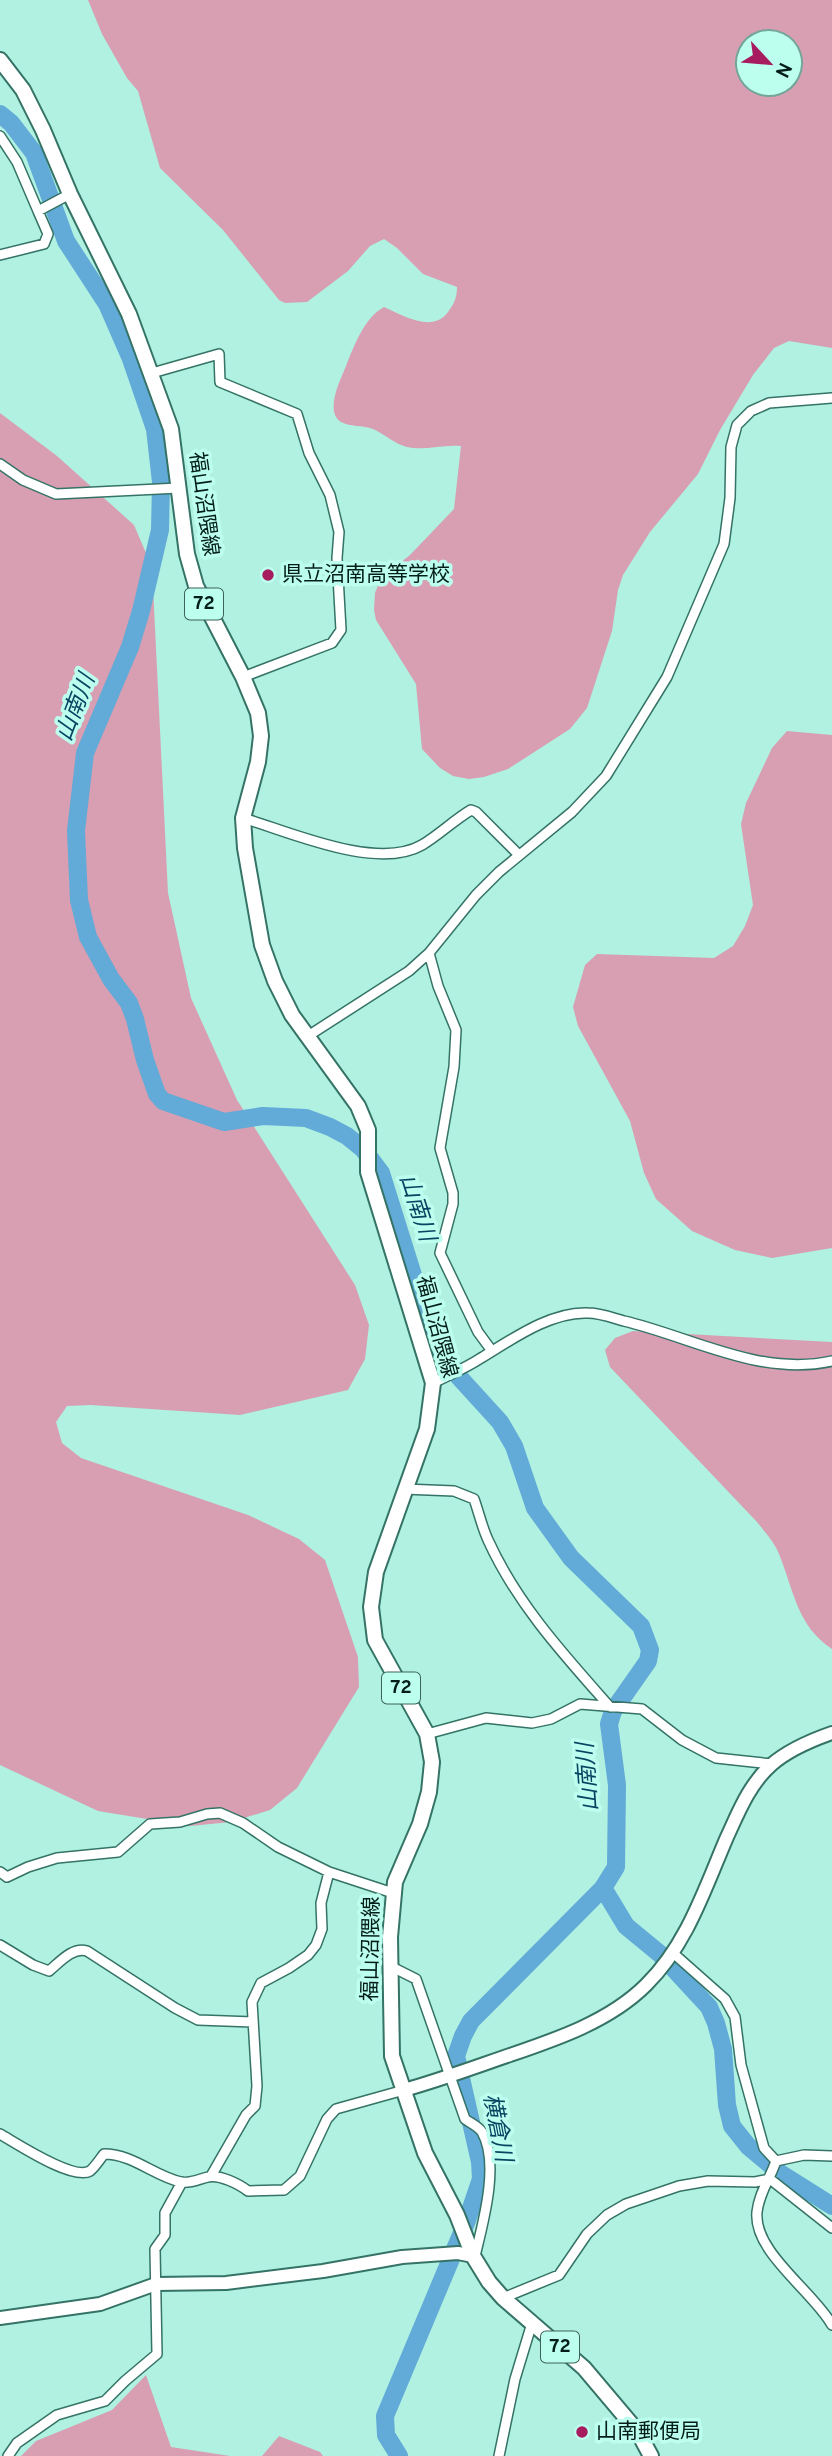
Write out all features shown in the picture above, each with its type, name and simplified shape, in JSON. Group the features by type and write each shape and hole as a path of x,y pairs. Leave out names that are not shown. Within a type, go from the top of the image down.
{"main road":[{"name":"福山沼隈線","path":"0,60 23,90 43,130 64,197 129,314 152,373 170,429 176,488 187,554 196,586 243,677 258,713 261,736 258,762 243,818 262,945 275,981 292,1015 358,1106 368,1130 368,1171 433,1383 427,1429 376,1572 371,1607 374,1640 427,1734 432,1762 429,1792 420,1824 393,1892 390,1937 393,2056 425,2153 489,2281 503,2298 584,2368 638,2432 651,2456"}],"street":[{"path":"0,136 17,162 48,234 44,244 0,256"},
{"path":"39,210 64,197"},
{"path":"152,373 219,354 220,382 297,414 309,453 330,495 339,532 337,558 341,630 332,643 243,677"},
{"path":"308,1036 409,971 429,953 476,895 519,855 572,812 606,776 667,677 724,544 730,498 731,447 737,425 751,411 769,404 832,398"},
{"path":"0,464 23,480 56,495 176,488"},
{"path":"243,818 317,842 374,854 405,852 422,845 471,810 476,811 519,855"},
{"path":"429,953 438,986 456,1030 454,1068 440,1148 453,1193 453,1204 440,1253 478,1332 492,1351"},
{"path":"433,1383 519,1334 553,1319 587,1312 658,1329 740,1358 792,1364 832,1361"},
{"path":"404,1489 454,1491 474,1499 487,1538 525,1605 560,1651 610,1707"},
{"path":"427,1734 486,1718 532,1723 551,1719 580,1704 642,1709 682,1740 716,1758 772,1764"},
{"path":"0,2134 31,2152 78,2173 89,2171 104,2154 118,2154 182,2182 211,2176 241,2185 248,2192 284,2190 300,2176 327,2119 336,2109 450,2076 560,2038 614,2011 644,1988 664,1967 691,1921 744,1800 756,1781 772,1764 786,1755 832,1733"},
{"path":"0,1872 8,1877 57,1858 118,1853 150,1824 180,1822 220,1813 243,1823 278,1847 329,1872 393,1892"},
{"path":"211,2176 246,2115 255,2106 257,2086 252,2002 261,1983 308,1955 316,1945 322,1929 321,1903 329,1872"},
{"path":"0,1945 33,1965 49,1971 68,1955 81,1949 88,1951 198,2020 253,2022"},
{"path":"673,1953 725,1999 735,2017 741,2065 764,2148 776,2161"},
{"path":"0,2318 100,2304 156,2284 226,2283 323,2271 402,2257 451,2254 471,2249 475,2257 489,2181 488,2149 480,2129 465,2119 416,1979 392,1967"},
{"path":"776,2161 804,2155 832,2156"},
{"path":"776,2161 770,2179 761,2191 756,2215 763,2238 774,2256 832,2325"},
{"path":"503,2298 559,2274 587,2234 607,2215 626,2204 679,2186 698,2182 755,2182 770,2179 832,2228"},
{"path":"8,2456 17,2444 57,2416 105,2401 158,2354 155,2249 165,2235 166,2213 182,2182"},
{"path":"499,2456 514,2379 532,2323"}],"shaded area":[{"path":"88,0 832,0 832,348 789,341 774,348 753,375 720,430 698,474 650,532 623,575 612,631 587,708 570,729 508,769 469,779 453,776 440,768 422,749 416,684 376,620 374,610 375,593 381,578 410,555 454,509 461,446 407,447 373,429 341,422 334,410 335,395 356,341 377,312 384,307 419,321 436,321 444,317 452,306 457,287 423,274 384,239 370,246 348,271 307,302 285,303 279,300 223,230 160,168 138,91 127,78 102,34"},
{"path":"0,413 57,456 134,525 152,567 168,893 191,998 237,1100 355,1285 369,1325 365,1359 348,1390 240,1415 91,1405 67,1406 56,1422 62,1443 81,1458 248,1515 299,1539 325,1560 358,1657 359,1687 297,1788 270,1810 231,1822 190,1826 98,1811 0,1765"},
{"path":"787,731 832,735 832,1248 772,1258 735,1250 692,1231 656,1199 644,1173 630,1121 578,1026 573,1007 585,965 597,954 714,958 733,946 753,905 741,824 746,803 772,748"},
{"path":"633,1331 832,1342 832,1649 820,1640 804,1619 777,1550 757,1522 610,1367 605,1350 615,1338"},
{"path":"146,2375 171,2447 230,2456 21,2456 36,2441 112,2410"},
{"path":"279,2436 320,2452 323,2456 262,2456"}],"waterway":[{"name":"山南川","path":"0,114 11,123 34,153 66,241 107,304 131,359 155,429 161,482 160,530 141,611 130,647 85,753 76,831 79,900 88,937 111,979 129,1003 145,1060 157,1094 163,1101 224,1122 263,1116 306,1118 347,1136 363,1149 381,1173 434,1342 459,1377 500,1422 514,1446 535,1508 571,1558 641,1626 650,1650 648,1661 613,1711 609,1724 617,1785 616,1867 603,1888 471,2021 456,2056 480,2162 481,2179 466,2223 385,2416 386,2435 399,2456"},
{"name":"山南川","path":"603,1888 626,1926 660,1954 709,2007 723,2049 727,2105 732,2126 748,2146 780,2173 832,2206"}],"place":[{"name":"県立沼南高等学校","path":"268,575"},
{"name":"山南郵便局","path":"582,2432"}],"water label":[{"name":"横倉川","path":"496,2128"}]}
